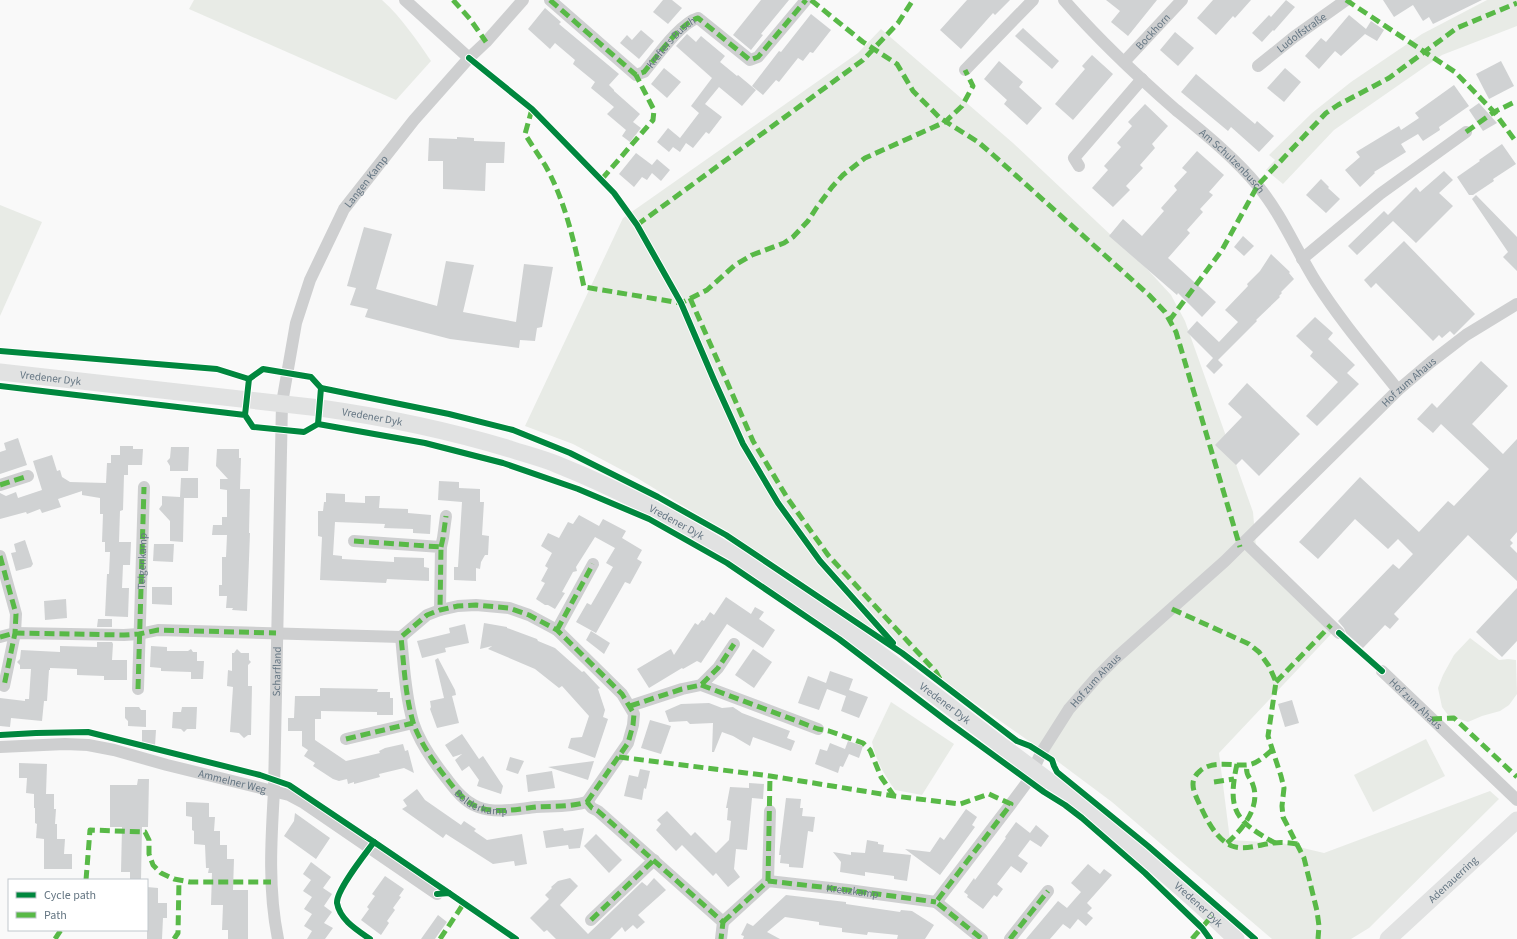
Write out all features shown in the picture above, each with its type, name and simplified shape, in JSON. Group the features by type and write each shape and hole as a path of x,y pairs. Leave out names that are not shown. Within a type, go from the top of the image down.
{"main road":[{"name":"Vredener Dyk","path":"0,372 282,403 370,415 426,426 484,441 554,463 627,494 687,527 788,589 901,669 1088,810 1142,854 1236,939"},
{"name":"Adenauerring","path":"1388,939 1517,820"}],"street":[{"path":"405,0 469,58"},
{"name":"Langen Kamp","path":"282,403 296,323 310,280 344,209 410,125 523,0"},
{"name":"Krefters Busch","path":"550,0 636,75 644,72 683,26 698,18 750,60 758,57 806,0"},
{"path":"965,70 1033,0"},
{"name":"Am Schulzenbusch","path":"1064,0 1093,33 1142,79 1205,134 1258,185 1284,224 1302,259 1327,299 1398,390"},
{"name":"Bockhorn","path":"1124,62 1182,0"},
{"name":"Ludolfstraße","path":"1258,66 1294,37 1346,0"},
{"path":"1079,166 1074,158 1142,79"},
{"path":"1302,259 1380,194 1466,132"},
{"name":"Hof zum Ahaus","path":"1034,769 1041,753 1069,709 1097,677 1191,593 1245,542 1398,390 1466,335 1517,304"},
{"name":"Scharfland","path":"278,939 272,902 271,875 282,403"},
{"path":"0,485 28,476"},
{"name":"Telgenkamp","path":"138,689 144,487"},
{"path":"440,610 441,547 444,538 446,516"},
{"path":"354,540 441,547"},
{"path":"1245,542 1339,633"},
{"path":"0,556 16,614 15,633 4,686"},
{"path":"557,630 593,564"},
{"path":"0,637 15,633 124,635 140,634 158,630 401,637 427,616 440,610 458,606 476,605 509,608 529,615 557,630 622,694 634,714 634,725 628,743 587,802 723,922"},
{"name":"Bolderkamp","path":"401,637 413,723 438,768 467,801 478,807 497,811 559,805 574,806 587,802"},
{"path":"701,685 718,668 734,644"},
{"name":"Hof zum Ahaus","path":"1382,672 1517,800"},
{"path":"630,706 682,689 701,685 818,729"},
{"path":"346,739 413,723"},
{"name":"Ammelner Weg","path":"0,747 65,744 88,745 114,750 167,765 289,795 304,803 437,894"},
{"path":"982,939 936,902 1028,781 1034,769"},
{"path":"721,939 723,922 768,881 770,811"},
{"path":"591,920 654,860"},
{"name":"Kreuzkamp","path":"768,881 936,902"},
{"path":"1010,939 1048,891"}],"shaded area":[{"path":"194,0 382,0 402,21 431,61 396,100 189,9"},
{"path":"1487,0 1517,0 1517,26 1442,55 1334,130 1283,184 1266,170 1275,160 1269,155 1312,113 1351,82 1422,34"},
{"path":"881,29 1013,143 1148,270 1171,295 1185,321 1253,512 1256,547 1332,633 1219,753 1230,840 1282,843 1324,853 1490,791 1499,799 1369,928 1351,939 1272,939 1112,802 1053,758 842,610 703,518 637,478 573,444 525,426 623,218 858,53"},
{"path":"0,205 42,222 0,316"},
{"path":"1470,638 1499,660 1516,660 1517,694 1509,705 1500,711 1468,722 1448,715 1442,707 1438,688 1454,655"},
{"path":"891,702 954,744 922,795 895,790 875,755 872,742"},
{"path":"1426,739 1445,776 1373,812 1354,775"}],"building":[{"path":"663,0 672,0 682,8 668,24 653,12"},
{"path":"761,0 789,0 761,34 763,35 751,50 733,35"},
{"path":"967,0 1010,0 995,15 993,13 961,49 940,30"},
{"path":"1106,0 1157,0 1128,36 1111,22 1120,11"},
{"path":"1213,0 1251,0 1235,18 1233,16 1216,35 1197,18"},
{"path":"1286,0 1295,7 1262,42 1252,33 1269,15 1271,17"},
{"path":"1383,0 1482,0 1433,24 1429,17 1423,21 1413,5 1394,17"},
{"path":"545,8 561,22 559,24 619,74 609,85 640,114 633,122 641,128 630,142 622,136 626,130 607,114 614,107 591,88 595,82 573,64 575,60 555,43 550,49 528,29"},
{"path":"811,14 831,30 813,53 810,52 803,61 798,58 779,82 776,80 763,95 752,86 779,51 781,52"},
{"path":"1349,15 1366,29 1371,21 1384,30 1377,41 1365,34 1341,56 1335,51 1319,69 1305,56 1321,38 1326,42"},
{"path":"1023,28 1059,61 1052,69 1015,36"},
{"path":"641,30 654,41 639,59 620,43 627,35 632,40"},
{"path":"1175,32 1194,48 1178,66 1160,50"},
{"path":"687,34 696,42 701,36 725,56 720,62 756,90 742,106 719,87 705,104 722,117 709,134 706,132 693,148 686,143 680,152 673,147 669,152 657,142 668,128 680,138 699,113 691,106 712,78 676,46"},
{"path":"1092,55 1113,74 1073,120 1055,104 1085,69 1082,66"},
{"path":"999,61 1023,82 1019,87 1042,108 1027,125 1004,104 1007,100 984,79"},
{"path":"1501,61 1514,86 1489,99 1476,74"},
{"path":"664,68 681,82 667,98 651,84"},
{"path":"1285,68 1301,82 1284,102 1267,88"},
{"path":"1196,74 1255,124 1257,121 1274,136 1259,152 1231,127 1228,131 1181,92"},
{"path":"1454,85 1469,106 1439,127 1440,130 1423,141 1418,134 1401,144 1406,152 1374,172 1375,173 1360,187 1345,170 1360,157 1356,152 1399,126 1401,130 1419,118 1415,113"},
{"path":"1479,103 1497,123 1483,131 1469,110"},
{"path":"1145,104 1168,126 1152,144 1155,148 1140,165 1143,168 1126,186 1130,190 1113,207 1092,188 1108,170 1104,166 1121,147 1117,143 1132,126 1128,122"},
{"path":"457,137 474,138 474,141 505,142 504,163 486,163 485,191 443,189 443,161 428,161 429,138 457,139"},
{"path":"1502,144 1516,164 1493,179 1494,181 1473,195 1469,195 1457,177"},
{"path":"1197,151 1224,175 1209,192 1213,195 1200,209 1203,212 1187,230 1190,233 1168,258 1216,302 1202,317 1178,293 1177,295 1109,236 1123,219 1142,236 1164,211 1161,208 1177,190 1174,186 1187,172 1182,168"},
{"path":"636,153 652,165 657,159 670,170 661,181 652,173 647,180 642,177 634,187 619,174"},
{"path":"1444,171 1453,180 1439,193 1453,206 1416,243 1393,221 1357,255 1348,246 1384,211 1388,215 1416,187 1420,192"},
{"path":"1321,179 1340,199 1326,213 1306,195"},
{"path":"1476,195 1517,237 1517,271 1503,257 1508,252 1472,199"},
{"path":"364,227 392,234 376,289 437,306 446,261 474,265 463,312 516,322 524,264 553,267 542,327 537,328 535,341 520,340 519,348 450,339 365,317 368,309 350,305 356,288 347,286"},
{"path":"1243,236 1254,246 1244,256 1234,247"},
{"path":"1404,241 1475,314 1454,335 1450,331 1442,338 1439,335 1433,341 1376,283 1371,288 1364,280"},
{"path":"1271,254 1290,272 1289,273 1294,279 1281,292 1280,297 1218,360 1223,365 1214,374 1206,366 1213,358 1187,332 1197,321 1219,342 1238,322 1225,310 1248,286 1247,284 1260,271"},
{"path":"1315,317 1333,333 1328,339 1355,365 1347,373 1359,384 1317,426 1306,416 1338,382 1310,356 1313,352 1296,336"},
{"path":"1481,361 1508,386 1472,424 1503,454 1517,439 1517,532 1510,540 1513,543 1510,546 1517,553 1517,581 1468,535 1394,614 1399,619 1390,629 1385,625 1363,648 1346,633 1338,621 1393,564 1399,569 1413,554 1398,539 1388,549 1355,519 1318,559 1299,542 1360,477 1419,532 1448,501 1454,506 1489,469 1441,424 1433,433 1417,419 1432,403 1437,408"},
{"path":"1247,383 1300,434 1259,476 1242,459 1236,465 1215,445 1242,417 1228,404"},
{"path":"18,438 27,465 0,474 0,452 6,450 4,443"},
{"path":"120,446 133,446 133,449 143,449 142,465 128,465 128,475 124,475 123,510 120,511 119,542 131,542 130,565 123,565 122,588 129,588 128,617 105,616 107,574 109,574 110,552 105,552 105,542 102,542 103,514 100,514 100,498 82,495 82,491 58,499 61,507 42,513 40,509 27,514 26,512 0,519 0,493 6,496 16,492 18,498 42,490 33,461 52,455 57,471 60,470 62,477 70,482 106,483 107,463 111,463 111,455 120,455"},
{"path":"171,447 189,447 188,471 170,471 170,466 167,461 170,458"},
{"path":"217,449 239,449 239,458 241,458 240,489 250,489 247,611 226,608 227,596 219,596 219,585 222,585 222,557 226,557 227,535 212,535 213,525 222,525 222,517 227,517 227,490 220,489 220,479 228,479 216,466"},
{"path":"181,478 198,478 198,498 184,498 183,542 170,541 170,521 159,509 162,505 162,496 180,497"},
{"path":"439,481 459,482 459,488 480,489 480,502 484,502 482,535 489,536 488,555 485,555 481,562 480,569 476,568 476,581 454,580 454,567 458,567 462,502 438,500"},
{"path":"326,493 345,494 345,502 365,503 365,496 380,496 379,508 408,509 408,513 431,515 430,534 413,533 413,529 384,528 385,524 335,522 333,555 342,556 342,559 394,562 394,557 424,558 424,567 429,568 429,581 387,579 386,583 320,580 322,537 318,536 318,511 323,511 324,502 326,502"},
{"path":"579,515 599,526 603,519 626,531 622,538 642,550 637,559 642,562 630,584 625,582 596,633 576,622 587,603 591,605 613,567 606,563 615,548 595,537 576,567 577,571 573,572 562,592 565,593 555,609 536,599 545,583 541,581 548,568 545,566 552,553 541,546 548,533 559,538 568,522 573,524"},
{"path":"25,540 33,564 31,567 16,571 11,553 16,552 14,544"},
{"path":"154,544 174,544 173,562 153,561"},
{"path":"152,587 172,587 172,605 152,604"},
{"path":"1517,588 1517,641 1502,657 1476,632"},
{"path":"726,597 751,614 755,607 764,612 759,619 775,630 763,648 727,624 701,663 697,661 683,669 682,668 649,688 637,669 671,649 674,655 695,623 698,625 702,620 704,621 710,612 714,615"},
{"path":"66,599 67,618 45,620 44,601"},
{"path":"98,619 112,619 112,627 97,627"},
{"path":"484,623 507,627 555,648 582,672 584,671 600,688 598,689 605,710 603,717 608,719 595,758 568,748 571,738 582,737 589,716 562,686 559,688 535,669 488,649 492,646 480,649"},
{"path":"465,624 469,643 445,648 446,652 422,658 417,641 450,633 449,628"},
{"path":"591,631 610,643 604,654 586,640"},
{"path":"97,642 112,642 112,660 127,660 127,680 104,680 104,676 77,675 77,669 50,668 47,701 44,701 42,721 11,718 10,727 0,726 0,698 25,701 25,699 29,699 31,669 20,669 20,665 17,662 20,659 21,650 60,652 60,646 97,647"},
{"path":"151,646 167,647 167,651 188,651 191,649 193,652 197,652 197,661 204,661 203,679 191,679 191,672 161,671 161,668 150,667"},
{"path":"237,649 241,653 249,653 249,660 251,662 248,665 248,686 252,686 251,735 244,738 239,733 230,732 233,687 227,686 228,670 232,671 232,653 234,653"},
{"path":"753,649 772,662 754,688 735,675"},
{"path":"438,658 455,690 456,695 452,696 459,723 437,728 430,709 430,701 444,698 435,660"},
{"path":"830,671 853,679 849,690 868,697 859,718 841,711 846,696 827,689 819,710 798,703 808,676 826,683"},
{"path":"320,688 378,689 377,692 390,692 390,698 393,698 393,715 377,715 377,712 321,711 321,719 315,719 315,740 346,761 380,753 379,751 385,748 403,744 405,751 408,750 414,773 404,768 379,774 380,777 354,784 354,782 348,784 347,779 339,781 333,779 313,766 315,763 304,756 308,750 302,746 302,731 288,731 288,718 294,718 295,696 320,696"},
{"path":"1292,700 1299,723 1285,727 1278,704"},
{"path":"709,703 722,708 733,707 742,713 790,731 787,738 795,741 791,751 753,737 750,746 733,736 722,732 714,752 712,752 713,723 690,724 687,721 669,722 665,711 681,704"},
{"path":"125,707 139,707 141,710 146,710 146,727 128,726 128,721 125,718"},
{"path":"182,707 197,707 196,729 187,729 184,732 181,729 172,728 173,712 181,712"},
{"path":"650,720 671,726 661,754 641,748"},
{"path":"142,730 156,730 155,746 142,742"},
{"path":"462,734 479,759 483,756 503,786 501,794 477,786 479,780 469,766 462,771 455,760 462,754 453,757 445,745"},
{"path":"848,741 863,746 859,758 849,754 843,767 840,766 838,773 815,764 820,749 827,751 830,743 845,749"},
{"path":"510,757 524,761 518,774 506,770"},
{"path":"594,761 588,780 548,767"},
{"path":"19,763 47,764 46,794 54,794 57,839 65,839 64,854 72,854 72,869 44,869 44,839 36,838 37,824 35,823 34,794 26,793 27,778 19,778"},
{"path":"640,769 650,771 646,789 644,788 642,800 624,796 629,775 638,777"},
{"path":"552,771 555,788 528,792 526,775"},
{"path":"138,779 149,779 148,827 142,827 141,879 130,879 130,872 121,872 122,827 110,827 110,785 137,785"},
{"path":"749,783 764,784 763,799 752,798 747,850 736,849 734,869 740,877 728,887 716,873 713,876 682,845 676,851 656,830 661,824 657,820 667,811 691,836 695,832 716,853 729,840 731,821 727,820 728,808 726,808 730,787 749,788"},
{"path":"417,789 425,800 461,825 464,821 476,829 474,831 487,840 522,834 527,864 515,866 514,861 493,864 446,834 443,838 402,809 407,806 403,800"},
{"path":"786,798 801,799 800,808 803,808 802,816 815,817 813,832 808,831 803,868 789,867 789,864 780,863 781,855 779,855"},
{"path":"186,802 209,803 209,817 215,817 214,831 220,831 220,845 227,845 227,859 234,859 233,890 248,890 248,939 228,939 228,930 222,930 223,905 211,905 212,873 208,873 209,868 206,868 205,845 194,844 192,817 186,816"},
{"path":"966,809 977,817 972,825 975,827 940,875 905,849 930,852 940,837 944,840"},
{"path":"295,813 330,838 316,859 284,836 294,821"},
{"path":"1016,822 1030,833 1036,825 1049,836 1041,847 1030,840 1018,856 1028,863 1021,873 1011,866 997,884 1003,889 997,897 994,895 983,909 967,897 968,895 964,892 974,878 975,880"},
{"path":"563,828 564,831 584,828 580,848 569,849 568,845 546,848 543,831"},
{"path":"596,834 622,860 609,873 584,846"},
{"path":"867,840 884,845 883,852 911,855 907,881 894,879 894,876 865,872 865,876 840,872 841,862 833,852 851,855 851,852 865,853"},
{"path":"311,862 331,877 323,888 332,894 324,906 332,912 324,923 333,928 325,939 307,939 312,931 304,926 312,914 304,909 312,897 303,891 311,880 303,874"},
{"path":"1088,864 1100,874 1104,869 1112,875 1087,903 1092,908 1087,913 1093,918 1086,926 1078,919 1070,929 1063,924 1050,939 1026,939 1058,901 1067,908 1081,892 1071,883"},
{"path":"385,876 404,889 399,896 401,897 393,908 395,910 387,921 389,923 381,935 361,920 369,909 367,907 375,896 372,894"},
{"path":"570,878 578,886 560,905 588,934 642,882 647,886 654,878 666,890 638,915 645,922 637,929 633,925 625,932 622,927 610,939 556,939 547,930 544,932 530,918 549,899 545,895 552,888 551,887 558,881"},
{"path":"148,887 158,888 158,903 167,903 167,918 163,918 162,939 147,939"},
{"path":"786,895 846,902 846,904 900,912 901,910 912,911 934,925 925,939 897,939 898,935 868,932 867,935 842,932 842,928 819,925 819,922 785,917 767,932 780,939 743,939 744,936 741,935 747,923 753,926"},
{"path":"438,915 447,922 435,939 421,939"}],"marked path":[{"path":"453,0 470,19 486,42"},
{"path":"550,0 636,75 644,72 676,34 691,21 698,18 750,60 758,57 806,0"},
{"path":"811,0 863,42 897,64 913,91 940,118 978,142 991,153 1149,295 1165,312 1176,332 1240,547"},
{"path":"637,225 863,60 898,23 913,0"},
{"path":"1346,0 1455,72 1494,112 1517,143"},
{"path":"1169,321 1222,250 1258,185 1326,113 1389,78 1457,28 1517,3"},
{"path":"532,109 525,134 545,165 559,194 569,224 584,287 681,303 707,290 735,265 752,255 784,243 793,237 808,221 832,187 843,175 865,158 945,122 962,106 973,86 965,70"},
{"path":"602,179 653,120 654,110 636,75"},
{"path":"1466,132 1494,112 1517,101"},
{"path":"690,298 753,441 788,499 828,555 936,672 940,679"},
{"path":"0,485 28,476"},
{"path":"138,689 144,487"},
{"path":"441,547 446,516"},
{"path":"354,541 441,547 440,610"},
{"path":"0,556 16,614 15,633 4,686"},
{"path":"557,630 593,564"},
{"path":"587,802 628,743 633,725 634,714 622,694 557,630 529,615 509,608 476,605 458,606 427,615 401,637 405,680 413,722 423,744 450,783 461,796 478,807 500,811 536,807 568,806 587,802 723,922 721,939"},
{"path":"1172,609 1249,644 1259,652 1269,666 1276,682 1268,736 1284,788 1282,806 1283,817 1304,858 1317,911 1319,926 1318,939"},
{"path":"1276,682 1331,625"},
{"path":"0,637 15,633 124,635 158,630 276,633"},
{"path":"630,706 682,689 701,685 718,668 734,644"},
{"path":"701,685 818,729 829,731 863,743 870,750 881,777 894,796"},
{"path":"1432,719 1454,718 1517,777"},
{"path":"346,739 413,723"},
{"path":"1272,750 1261,759 1251,764 1223,764 1210,766 1200,771 1194,778 1193,782 1196,797 1207,820 1216,833 1226,843 1232,846 1242,848 1277,843 1298,844"},
{"path":"619,757 770,776 894,796 960,804 989,794 1011,804 936,902 982,939"},
{"path":"1237,764 1233,793 1237,812 1251,828 1275,843"},
{"path":"1227,843 1239,832 1252,810 1255,793 1252,782 1247,774 1247,765"},
{"path":"768,881 770,776"},
{"path":"1214,782 1234,779"},
{"path":"86,879 90,830 145,832 149,840 149,854 153,865 161,873 174,879 190,882 271,882"},
{"path":"591,920 654,860"},
{"path":"174,939 178,933 179,880"},
{"path":"723,922 768,881 936,902"},
{"path":"1010,939 1048,891"},
{"path":"440,939 464,903"},
{"path":"1192,939 1212,916"},
{"path":"55,939 60,931"}],"cycle path":[{"path":"469,58 532,109 614,193 637,225 681,303 743,444 778,503 820,561 893,643"},
{"path":"0,351 217,369 249,379"},
{"path":"0,386 245,415 253,427 304,432 318,424 321,388 311,377 263,369 249,379 245,415"},
{"path":"321,388 449,414 513,430 570,453 658,497 726,535 902,653 1017,741 1030,746 1052,760 1057,772 1148,846 1255,939"},
{"path":"318,424 425,443 503,463 578,489 649,519 727,563 839,639 948,722 1082,818 1145,873 1202,928 1210,939"},
{"path":"1339,633 1382,671"},
{"path":"0,735 88,732 260,775 289,785 374,842 346,881 338,897 337,903 345,919 370,939"},
{"path":"374,842 449,893"},
{"path":"437,894 449,893 516,939"}]}
